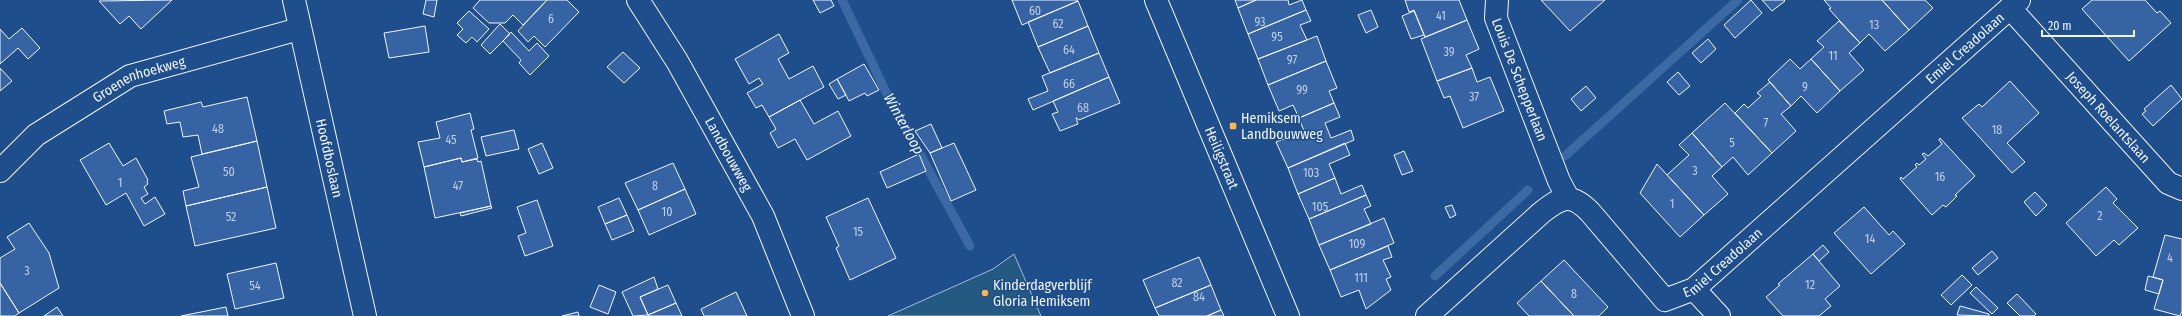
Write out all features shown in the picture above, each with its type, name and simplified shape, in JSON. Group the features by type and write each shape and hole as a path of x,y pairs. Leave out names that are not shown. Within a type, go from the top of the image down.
{"street":[{"name":"Hoofdboslaan","path":"294,0 299,29 365,316"},
{"name":"Landbouwweg","path":"638,0 677,61 763,216 803,316"},
{"name":"Heiligstraat","path":"1156,0 1288,316"},
{"name":"Louis De Schepperlaan","path":"1497,0 1496,18 1542,137 1564,189"},
{"name":"Joseph Roelantslaan","path":"2014,4 2038,40 2168,183 2182,189"},
{"name":"Emiel Creadolaan","path":"1564,189 1590,212 1665,300 1694,289 2014,4"},
{"name":"Groenenhoekweg","path":"0,171 36,135 130,76 299,29"},
{"path":"1427,316 1554,203 1564,189"},
{"path":"1694,289 1719,316"}],"shaded area":[{"name":"Kinderdagverblijf Gloria Hemiksem","path":"1014,254 1041,316 888,316 993,269"}],"building":[{"path":"172,0 141,29 129,16 120,24 99,1"},
{"path":"426,0 437,0 434,17 423,14"},
{"path":"480,0 547,0 523,25 513,15 505,23 489,23 473,8"},
{"path":"547,0 567,0 579,12 545,47 534,36 528,42 518,31"},
{"path":"813,0 831,0 834,6 820,13"},
{"path":"1012,0 1077,0 1078,1 1022,25"},
{"path":"1235,0 1256,0 1238,8"},
{"path":"1256,0 1288,0 1289,5 1302,0 1306,10 1248,34 1238,8"},
{"path":"1405,0 1459,0 1467,20 1425,37 1414,10 1409,12"},
{"path":"1541,0 1605,0 1570,31"},
{"path":"1751,0 1762,13 1735,38 1724,25"},
{"path":"1762,0 1784,0 1785,1 1772,11"},
{"path":"1824,0 1882,0 1909,30 1885,51 1869,34 1860,43 1829,9 1831,8"},
{"path":"1882,0 1925,0 1933,8 1909,30"},
{"path":"2092,0 2145,0 2157,13 2160,11 2171,23 2129,61 2082,9"},
{"path":"1078,1 1088,26 1038,47 1028,22"},
{"path":"1306,10 1311,21 1300,25 1307,40 1258,59 1248,34"},
{"path":"1371,10 1378,27 1366,33 1358,15"},
{"path":"469,11 489,29 477,42 472,37 466,43 457,35 463,29 457,23"},
{"path":"1414,11 1424,35 1411,39 1402,16"},
{"path":"1467,20 1479,49 1466,55 1472,68 1437,81 1421,39"},
{"path":"1839,21 1860,43 1849,53 1864,70 1840,91 1811,59 1824,47 1817,41"},
{"path":"500,24 510,34 490,54 481,45"},
{"path":"425,26 429,52 389,58 384,33"},
{"path":"1088,26 1099,53 1050,73 1038,47"},
{"path":"22,28 40,48 28,59 18,48 0,64 0,29 9,39"},
{"path":"511,32 529,51 537,43 549,56 530,75 519,63 521,60 503,41"},
{"path":"779,34 789,53 778,59 789,79 813,66 824,87 769,117 762,105 756,108 747,93 763,84 759,78 749,84 735,59"},
{"path":"1317,36 1326,61 1268,85 1258,59"},
{"path":"1708,39 1716,49 1701,63 1692,53"},
{"path":"623,52 640,68 624,83 607,67"},
{"path":"1099,53 1109,77 1033,110 1028,99 1048,91 1042,76"},
{"path":"1790,59 1800,69 1811,59 1840,91 1817,113 1801,96 1791,106 1768,80"},
{"path":"1326,61 1337,88 1329,91 1334,103 1299,118 1293,105 1279,111 1268,85"},
{"path":"864,64 879,90 867,96 865,93 849,101 837,79"},
{"path":"0,68 12,81 0,91"},
{"path":"1472,68 1477,82 1490,77 1504,111 1463,128 1450,96 1444,98 1437,81"},
{"path":"1678,72 1690,86 1679,95 1667,82"},
{"path":"1109,77 1120,103 1079,120 1076,118 1078,124 1060,131 1052,114 1058,112 1053,101"},
{"path":"837,79 846,95 838,99 829,84"},
{"path":"2010,81 2039,113 2007,143 2025,162 2012,173 1962,118 1979,104 1982,107"},
{"path":"1770,82 1791,106 1781,114 1796,131 1772,153 1735,113 1744,104 1748,108 1761,96 1757,93"},
{"path":"2171,85 2182,99 2153,126 2142,114 2146,111 2144,109"},
{"path":"1586,86 1596,98 1581,111 1571,99"},
{"path":"247,97 257,141 202,154 198,135 183,137 180,122 167,124 164,111 201,102 203,107"},
{"path":"800,100 814,124 838,111 851,136 807,160 795,139 778,148 770,133 776,129 769,117"},
{"path":"1334,103 1340,117 1325,123 1331,138 1351,130 1354,140 1288,168 1276,142 1304,131 1299,118"},
{"path":"1725,103 1772,153 1748,175 1733,157 1722,167 1692,133"},
{"path":"470,113 474,129 471,130 478,158 462,162 461,158 424,167 418,142 440,138 436,122"},
{"path":"931,124 942,148 930,153 915,131"},
{"path":"514,130 519,149 486,156 481,137"},
{"path":"1692,133 1722,167 1712,176 1728,194 1704,215 1667,175 1689,155 1679,145"},
{"path":"1940,138 1975,176 1955,195 1957,196 1946,207 1943,205 1932,215 1900,179 1901,177 1903,179 1917,167 1915,165 1917,163 1919,165 1926,159 1922,154 1924,153 1928,156 1942,144 1939,140"},
{"path":"257,141 267,187 186,206 183,191 199,187 191,157"},
{"path":"109,143 123,166 136,158 148,180 148,184 144,187 148,194 141,198 145,204 155,197 165,214 144,226 126,193 106,205 80,160"},
{"path":"542,143 553,168 539,174 528,149"},
{"path":"954,143 976,190 951,201 930,153"},
{"path":"1345,143 1350,155 1329,164 1335,178 1298,194 1288,168"},
{"path":"1404,151 1413,171 1402,175 1394,155"},
{"path":"919,154 926,171 887,188 880,172"},
{"path":"461,158 462,162 477,159 478,162 481,161 491,206 435,218 424,167"},
{"path":"673,163 685,189 638,210 625,183"},
{"path":"1657,164 1704,215 1680,237 1640,193"},
{"path":"1335,178 1341,194 1362,185 1366,195 1309,219 1298,194"},
{"path":"267,187 276,228 195,246 186,206"},
{"path":"2106,187 2117,199 2113,203 2138,228 2119,245 2114,240 2096,256 2066,223"},
{"path":"685,189 696,214 649,235 638,210"},
{"path":"2035,192 2047,205 2036,216 2024,202"},
{"path":"1366,195 1371,206 1364,209 1371,224 1319,245 1309,219"},
{"path":"619,198 627,215 605,224 598,207"},
{"path":"868,198 896,258 850,280 836,248 839,246 826,217"},
{"path":"537,200 553,246 525,256 518,236 526,233 517,207"},
{"path":"1452,205 1456,215 1450,218 1445,207"},
{"path":"491,206 492,208 461,216 460,213"},
{"path":"1864,207 1889,235 1893,231 1905,244 1871,274 1834,233"},
{"path":"627,215 634,231 612,240 605,224"},
{"path":"1384,218 1394,243 1330,270 1319,245"},
{"path":"29,223 49,253 59,288 19,313 0,283 0,258 15,249 7,237"},
{"path":"2165,235 2182,239 2182,311 2180,316 2154,309 2163,280 2153,277"},
{"path":"1823,245 1829,252 1819,261 1813,254"},
{"path":"1388,246 1392,257 1383,260 1391,277 1386,279 1391,290 1366,309 1359,290 1341,297 1330,270"},
{"path":"1992,251 1998,258 1978,275 1972,268"},
{"path":"1813,254 1840,286 1825,299 1831,306 1819,316 1783,316 1766,297 1780,285 1778,284"},
{"path":"1199,257 1211,285 1155,308 1143,280"},
{"path":"1564,260 1608,307 1599,316 1574,316 1541,281"},
{"path":"276,263 284,298 235,309 227,274"},
{"path":"1962,275 1972,285 1951,305 1941,295"},
{"path":"2148,276 2163,280 2159,294 2145,290"},
{"path":"654,277 658,289 640,297 648,315 633,316 622,292"},
{"path":"1541,281 1574,316 1529,316 1517,303"},
{"path":"0,283 19,313 15,316 0,316"},
{"path":"599,285 616,292 608,314 590,307"},
{"path":"668,285 676,303 648,315 640,297"},
{"path":"1211,285 1221,310 1207,316 1159,316 1155,308"},
{"path":"1976,287 1998,308 1992,314 1970,293"},
{"path":"736,292 747,316 704,316 701,309"},
{"path":"2017,294 2036,314 2034,316 2020,316 2007,303"},
{"path":"676,303 682,316 648,316 648,315"},
{"path":"1960,306 1989,314 1989,316 1957,315"},
{"path":"57,307 63,316 44,316"},
{"path":"226,307 228,316 181,316"},
{"path":"1221,310 1224,316 1207,316"},
{"path":"578,312 579,316 562,316"}],"waterway":[{"name":"Winterloop","path":"842,0 886,92 970,246"},
{"path":"1565,156 1738,0"},
{"path":"1435,276 1528,190"}],"place":[{"name":"Hemiksem Landbouwweg","path":"1233,126"},
{"name":"Kinderdagverblijf Gloria Hemiksem","path":"985,293"}]}
